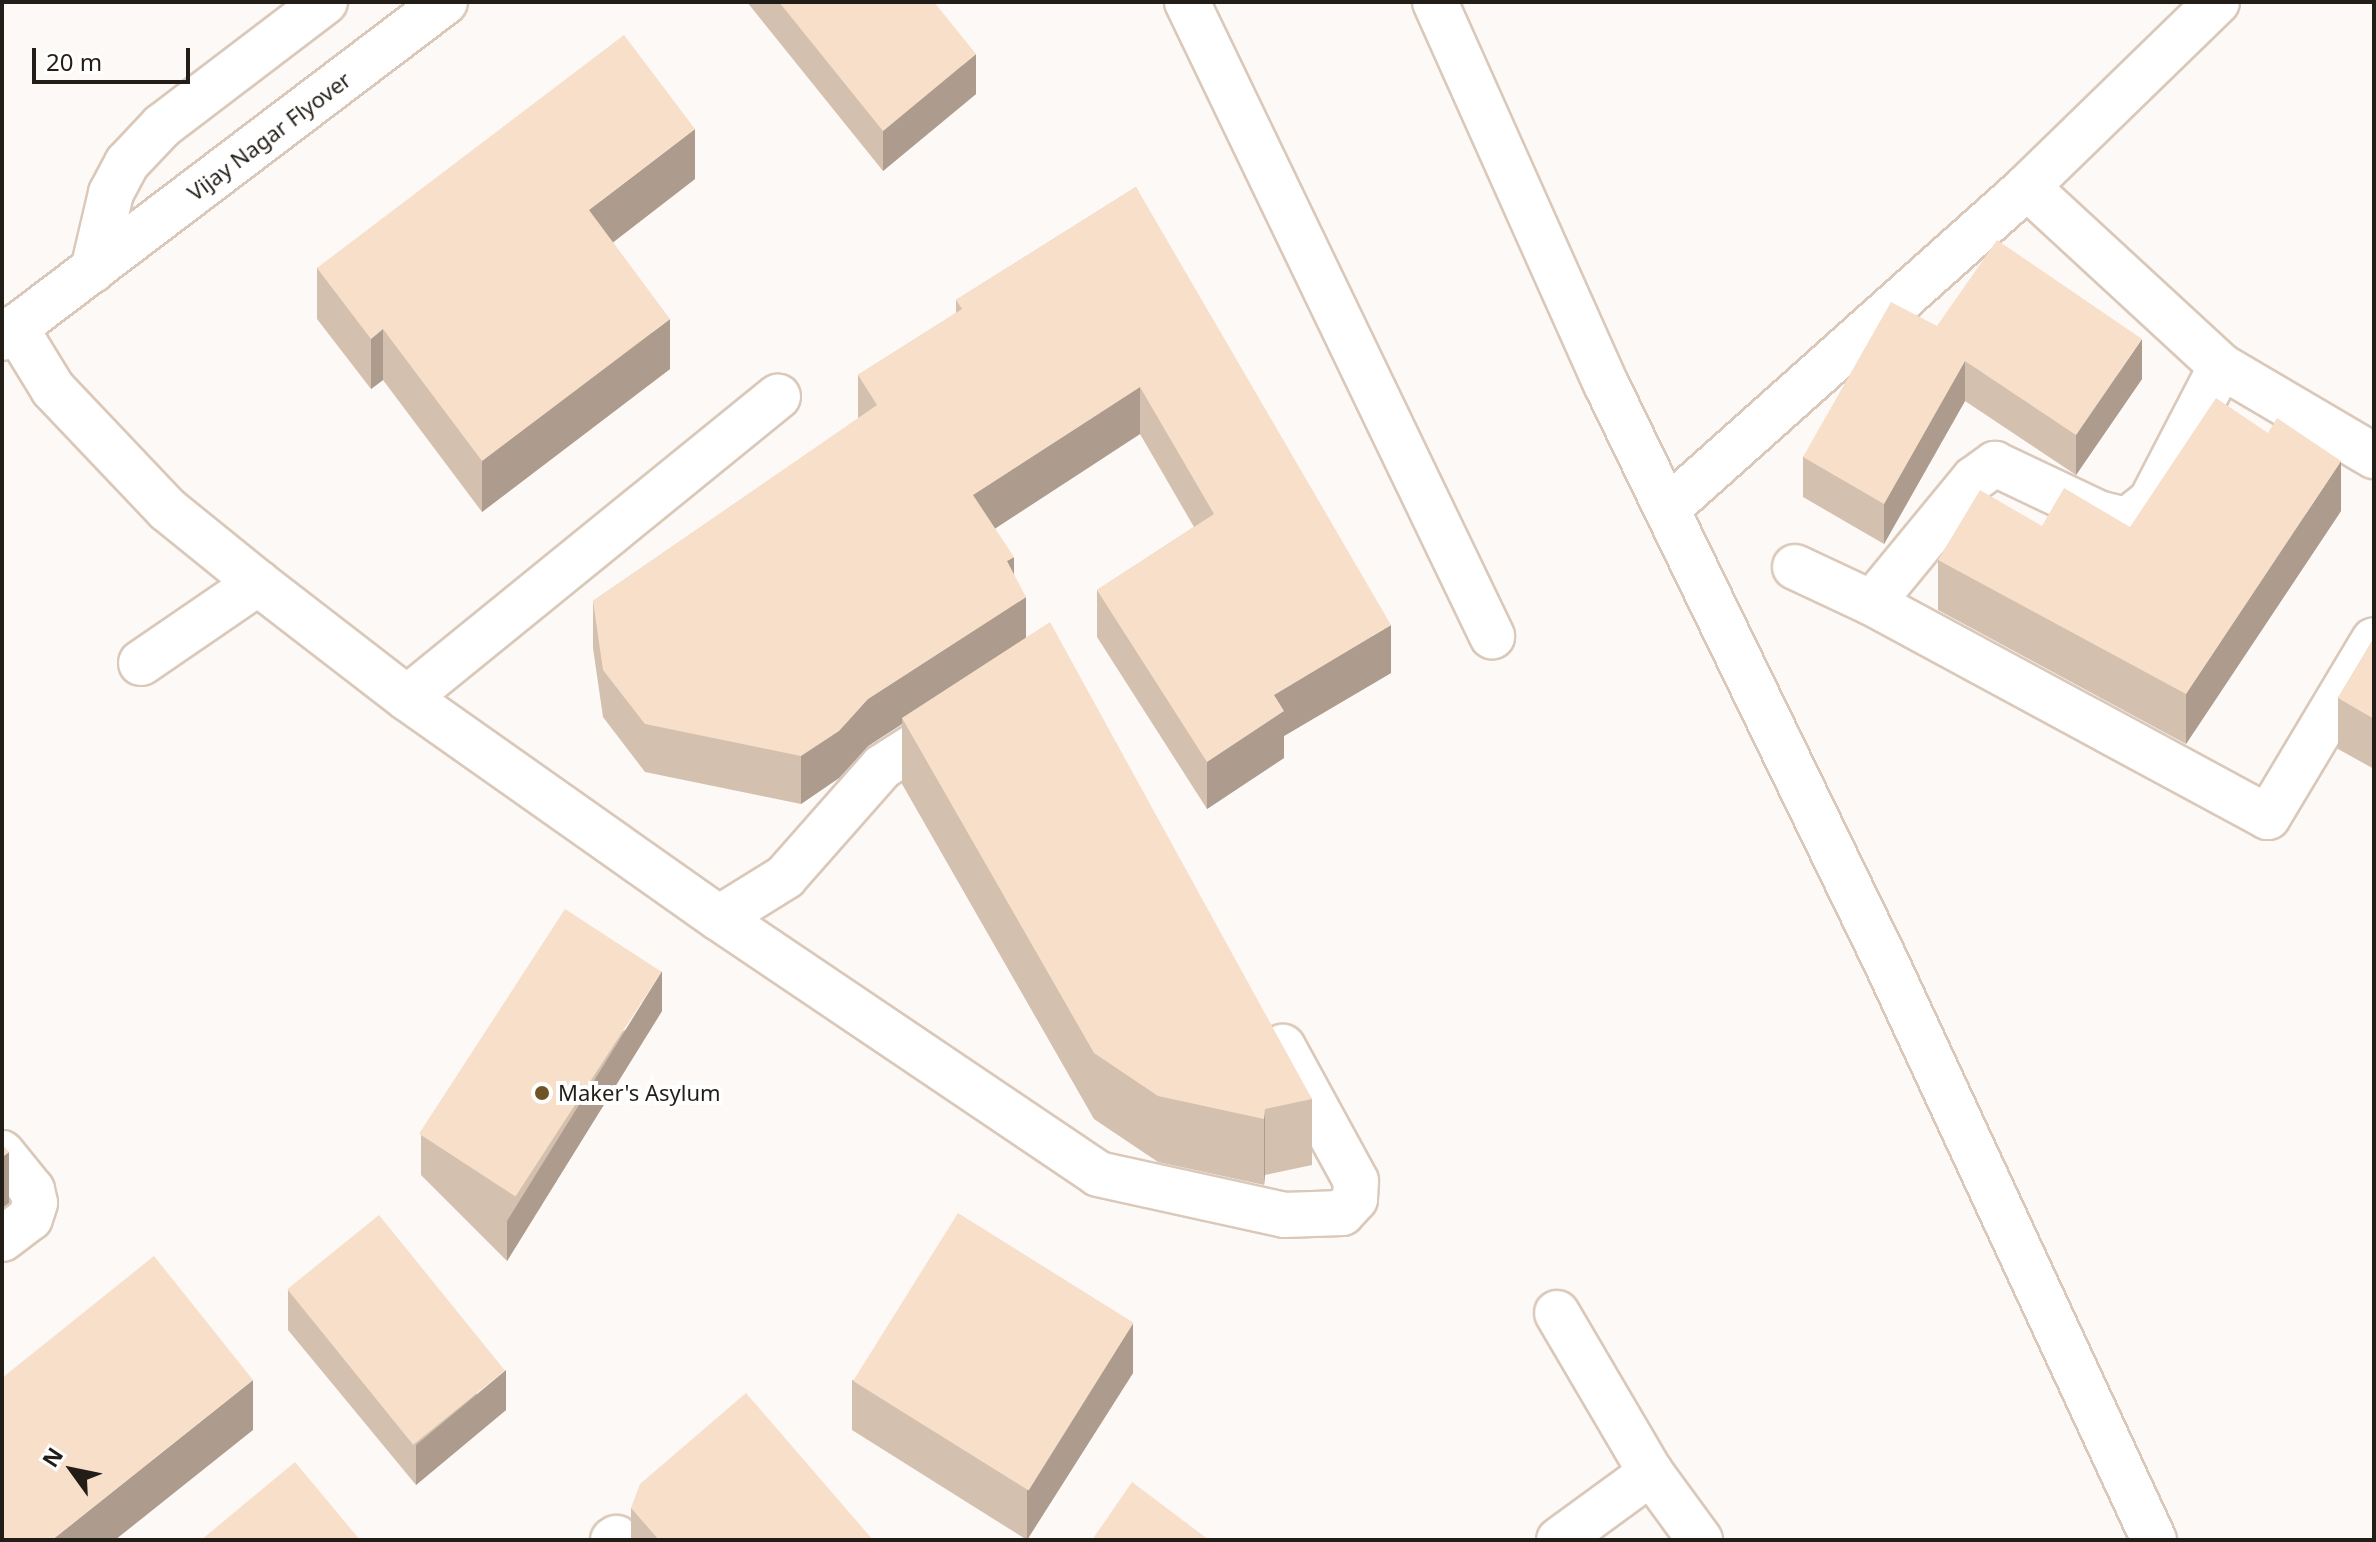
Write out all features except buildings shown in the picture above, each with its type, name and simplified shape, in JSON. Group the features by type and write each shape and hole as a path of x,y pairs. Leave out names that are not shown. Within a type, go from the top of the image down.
{"street":[{"path":"93,270 111,193 127,163 162,126 325,2"},
{"name":"Vijay Nagar Flyover","path":"8,333 445,2"},
{"path":"1187,2 1492,636"},
{"path":"1435,2 1667,509 1894,978 2154,1540"},
{"path":"1667,509 2027,187 2217,2"},
{"path":"2027,187 2221,366 2374,456"},
{"path":"8,333 53,389 168,510 407,698 719,918 1098,1174 1284,1215 1342,1213 1355,1199 1356,1181 1266,1016"},
{"path":"1872,603 1974,479 1995,464 2098,513 2127,520 2151,501 2221,366"},
{"path":"407,698 778,396"},
{"path":"1795,567 1872,603 2268,817 2374,640"},
{"path":"141,663 258,583"},
{"path":"719,918 785,877 882,767 989,698"},
{"path":"2,1153 32,1190 35,1203 30,1218 2,1239"},
{"path":"1557,1313 1651,1473 1700,1540"},
{"path":"1559,1540 1651,1473"}],"place":[{"name":"Maker's Asylum","path":"542,1093"}]}
